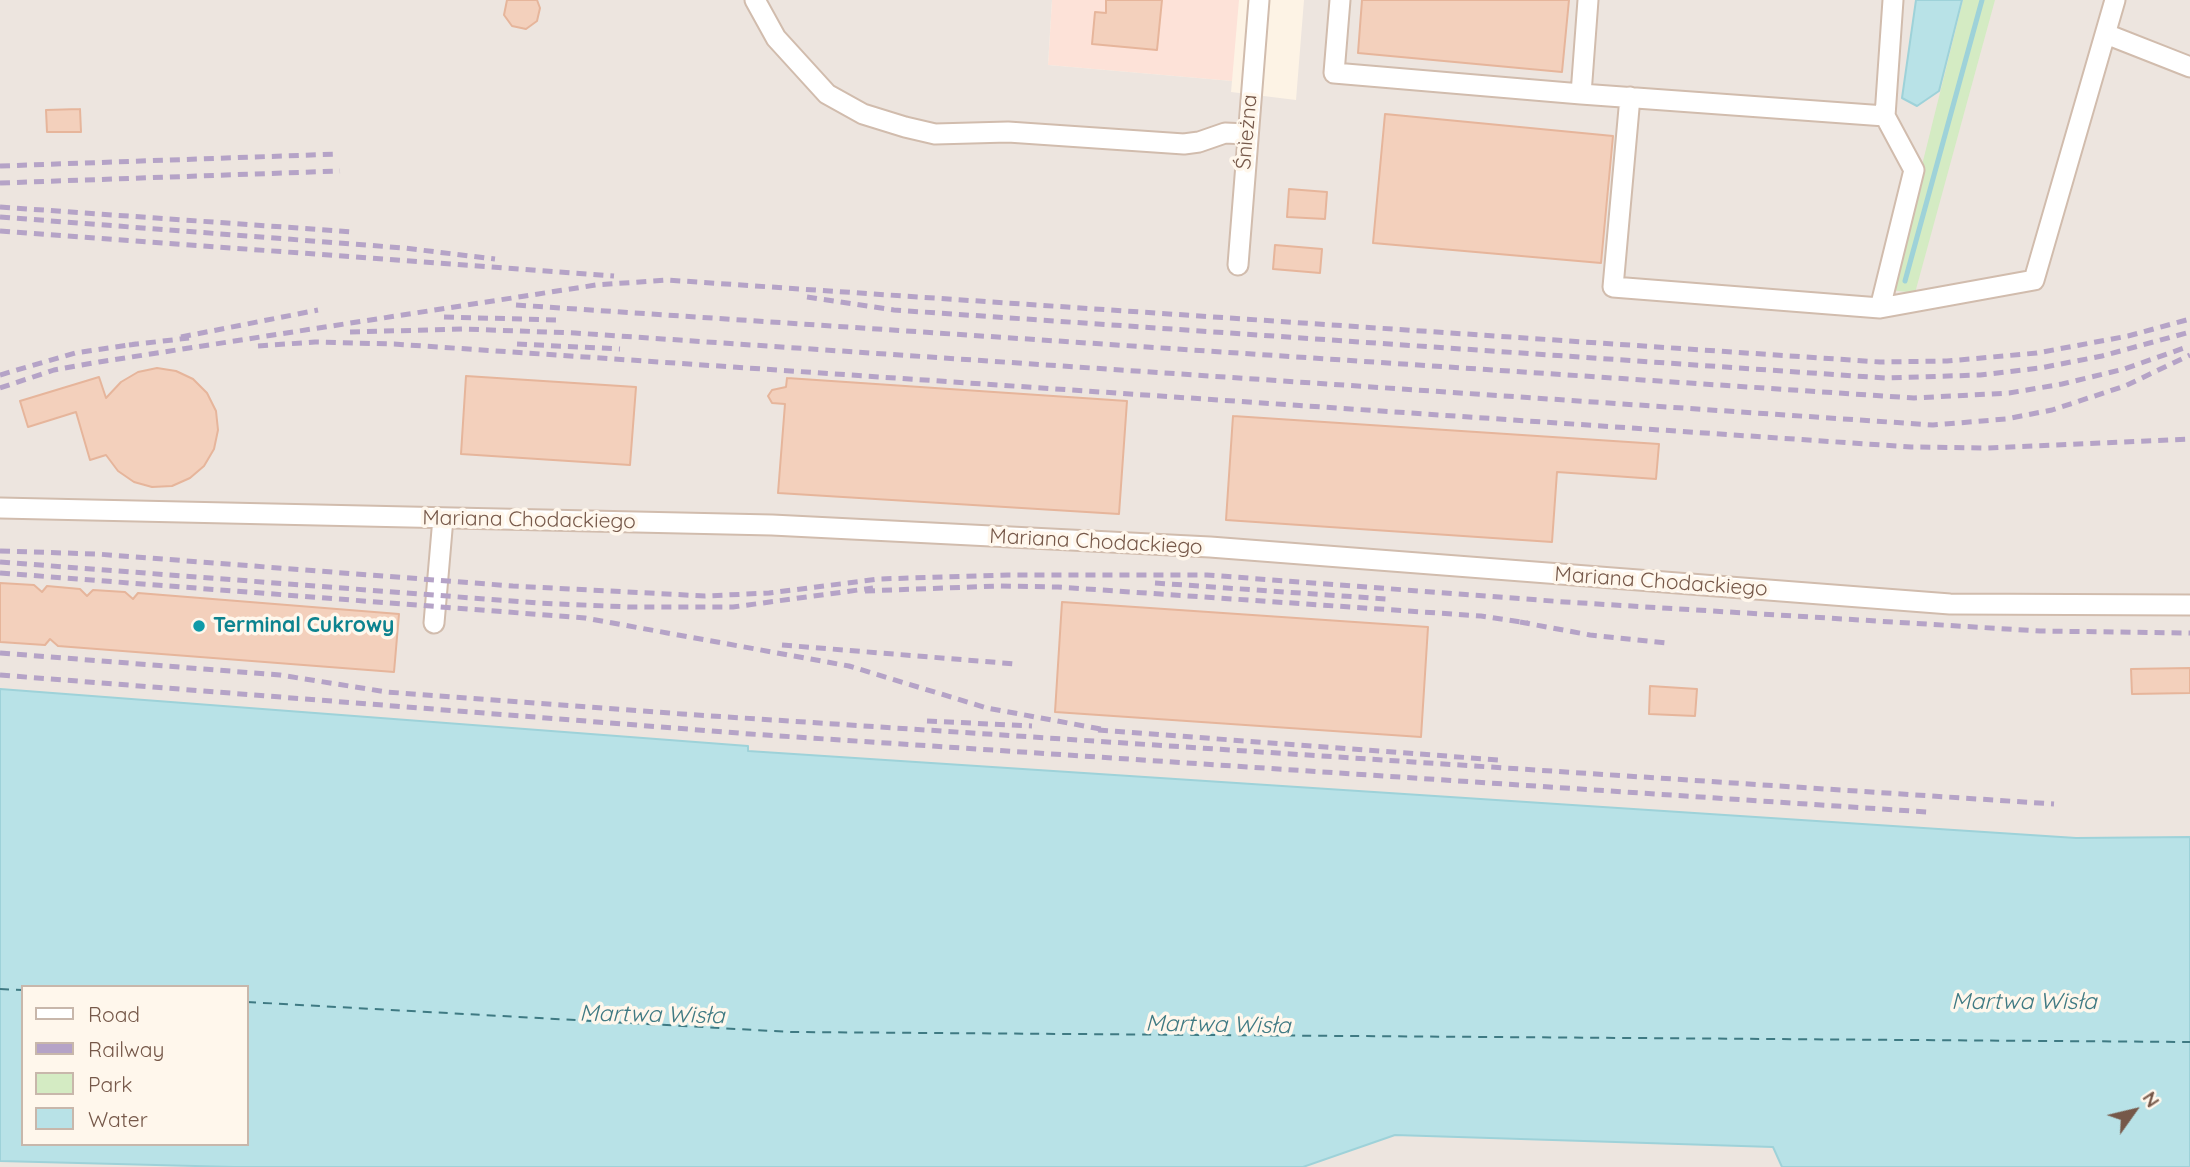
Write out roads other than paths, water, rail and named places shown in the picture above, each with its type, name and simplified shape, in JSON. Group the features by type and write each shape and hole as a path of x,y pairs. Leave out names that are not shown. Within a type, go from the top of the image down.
{"street":[{"path":"755,0 776,38 827,94 863,114 905,127 935,134 1021,133 1184,144 1225,133 1247,134"},
{"name":"Śnieżna","path":"1238,265 1259,0"},
{"path":"1340,0 1334,73 1885,116"},
{"path":"1581,93 1588,0"},
{"path":"1880,308 1914,170 1885,116 1893,0"},
{"path":"1630,97 1613,287 1880,308 2034,280 2115,0"},
{"path":"2106,34 2190,67"},
{"name":"Mariana Chodackiego","path":"0,508 772,525 1210,547 1950,604 2190,605"},
{"path":"434,623 443,519"}],"water":[{"path":"1916,0 1962,0 1939,91 1917,106 1902,98"},
{"name":"Martwa Wisła","path":"0,689 748,746 748,751 2076,838 2190,837 2190,1167 1782,1167 1773,1147 1395,1135 1303,1167 234,1167 0,1161"}],"waterway":[{"path":"1905,281 1982,0"}],"railway":[{"path":"0,166 339,154"},
{"path":"0,183 340,171"},
{"path":"0,207 354,232"},
{"path":"0,217 404,248 495,259"},
{"path":"0,231 614,276"},
{"path":"0,388 54,370 99,362 596,285 667,280 1880,362 1947,361 2037,353 2128,336 2190,319"},
{"path":"807,297 894,310 1885,378 1980,375 2040,368 2102,356 2190,332"},
{"path":"516,305 1914,398 2009,393 2062,384 2124,369 2187,347"},
{"path":"181,337 318,310"},
{"path":"444,317 558,320"},
{"path":"350,332 464,329 575,333 1933,425 2006,419 2052,410 2125,386 2190,355"},
{"path":"129,345 189,338"},
{"path":"258,346 315,342 394,344 1911,447 1987,448 2190,439"},
{"path":"0,375 75,353 136,344"},
{"path":"517,344 620,349"},
{"path":"0,551 97,554 513,586 705,596 769,593 879,579 1008,575 1207,575 1565,602 2040,631 2190,633"},
{"path":"0,562 538,603 629,607 733,607 873,588"},
{"path":"0,573 585,618 849,666 987,708 1106,730"},
{"path":"1155,583 1386,599"},
{"path":"865,591 999,586 1058,587 1481,616 1528,623"},
{"path":"1520,622 1590,635 1666,643"},
{"path":"782,645 1016,664"},
{"path":"0,653 280,675 387,692 682,714 2054,804"},
{"path":"0,675 750,734 1927,812"},
{"path":"927,721 1032,726"},
{"path":"1098,730 1499,760"}],"place":[{"name":"Terminal Cukrowy","path":"199,626"}]}
